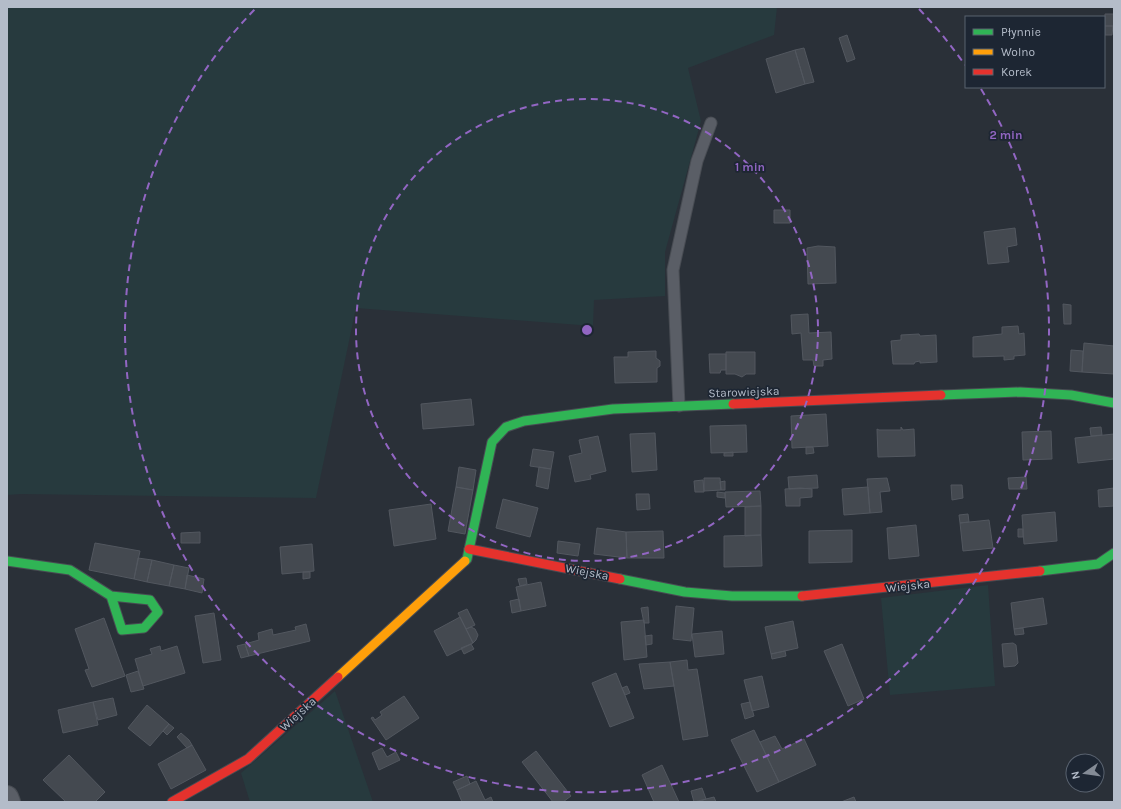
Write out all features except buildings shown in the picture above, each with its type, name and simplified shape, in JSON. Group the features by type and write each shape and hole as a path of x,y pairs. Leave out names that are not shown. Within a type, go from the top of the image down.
{"street":[{"name":"Starowiejska","path":"469,549 492,442 506,427 524,421 613,409 1020,392 1071,395 1114,403"},
{"name":"Wiejska","path":"172,802 248,759 467,559 469,549 685,592 732,596 814,596 1109,561"},
{"path":"7,561 70,570 110,596 150,600 158,612 144,628 122,630 110,596"},
{"path":"7,797 9,802"}],"lane":[{"path":"679,406 673,270 697,161 711,124"}],"green space":[{"path":"7,7 777,7 774,35 688,68 701,121 665,252 665,296 594,300 593,326 356,308 316,498 7,495"},
{"path":"988,585 995,686 890,695 881,598"},
{"path":"335,691 373,802 250,802 241,773"}],"traffic: fast":[{"path":"941,395 1020,392 1071,395 1114,403"},
{"path":"465,561 467,559 492,442 506,427 524,421 613,409 733,404"},
{"path":"1040,571 1098,564 1114,553"},
{"path":"7,561 70,570 111,596 150,600 158,612 144,628 122,630 111,596"},
{"path":"620,579 685,592 732,596 802,596"}],"traffic: slow":[{"path":"338,677 465,561"}],"traffic: jam":[{"path":"733,404 941,395"},
{"path":"469,549 620,579"},
{"path":"802,596 1040,571"},
{"path":"172,802 248,759 338,677"}]}
